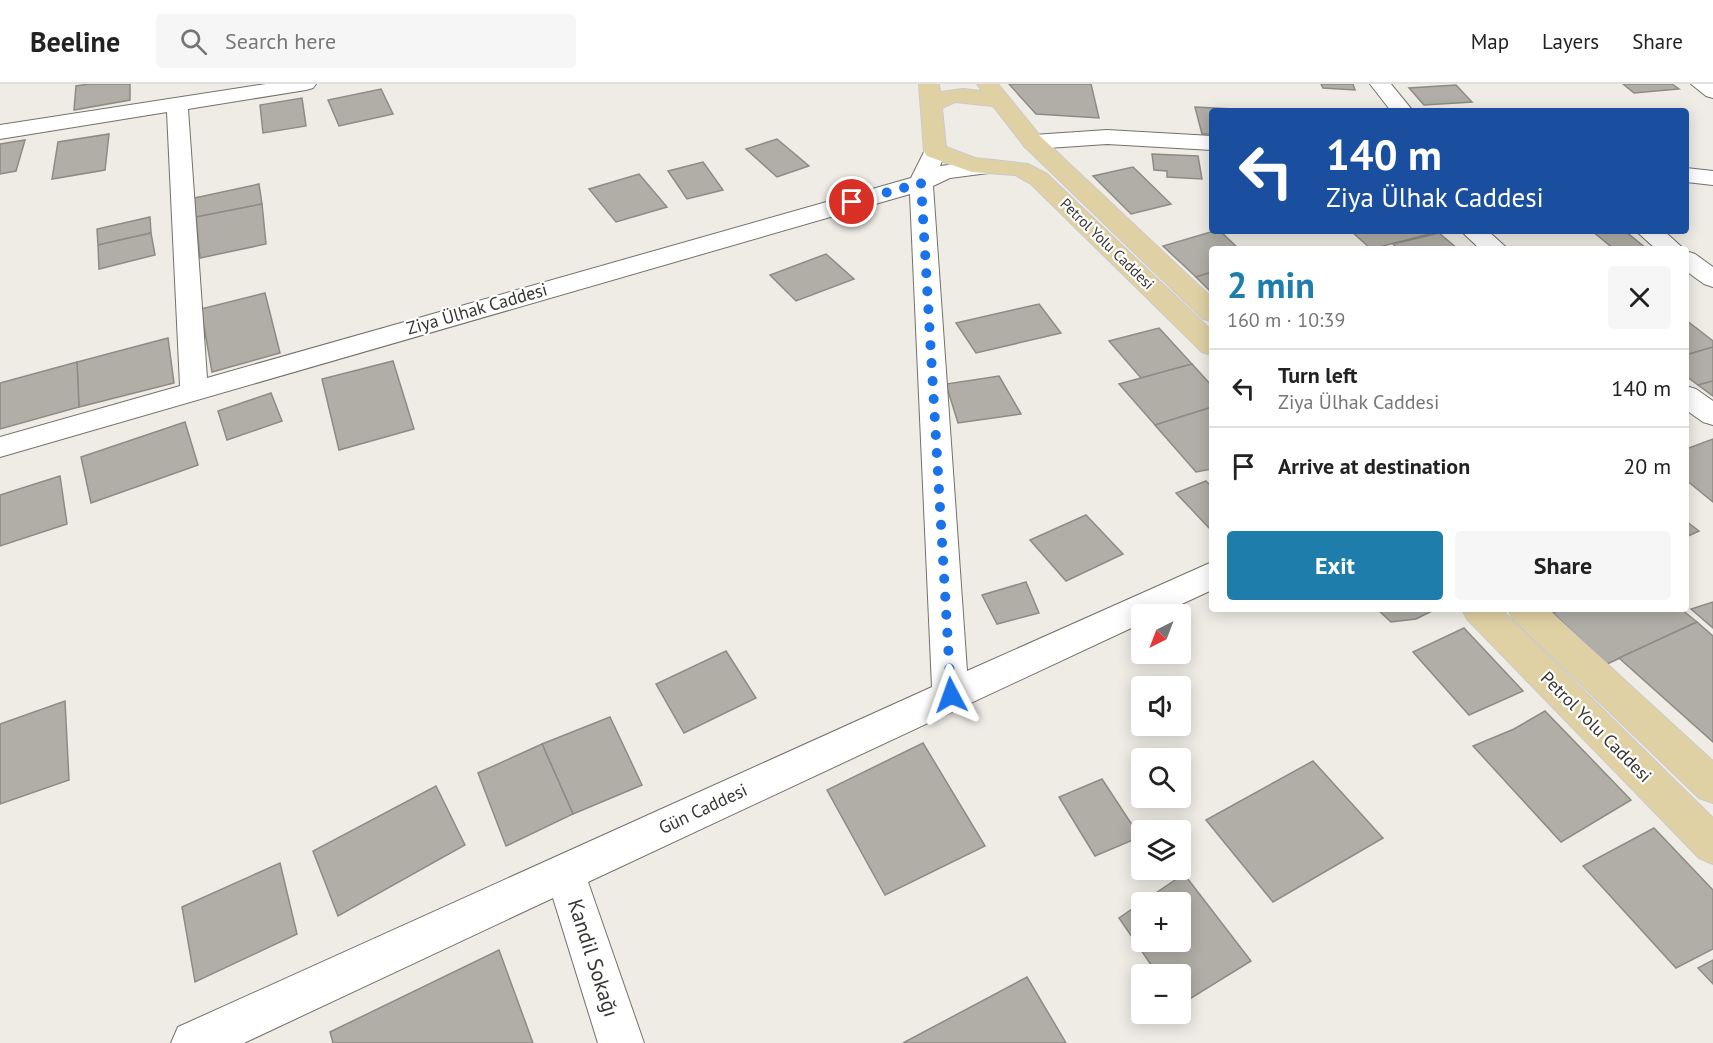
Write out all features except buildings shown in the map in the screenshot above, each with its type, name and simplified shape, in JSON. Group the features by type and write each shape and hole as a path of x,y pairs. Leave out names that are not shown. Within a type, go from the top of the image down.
{"main road":[{"path":"935,151 930,95 993,93"},
{"name":"Petrol Yolu Caddesi","path":"993,93 1033,142 1209,310"},
{"name":"Petrol Yolu Caddesi","path":"988,167 1021,160 1029,154 1033,142"},
{"name":"Petrol Yolu Caddesi","path":"935,151 972,165 1020,170 1039,179 1209,343"},
{"name":"Petrol Yolu Caddesi","path":"1482,612 1713,845"},
{"name":"Petrol Yolu Caddesi","path":"1528,612 1713,786"}],"street":[{"path":"0,132 306,84"},
{"path":"1380,84 1400,108"},
{"path":"1701,84 1713,92"},
{"path":"177,104 194,389"},
{"path":"1033,142 1107,137 1209,143"},
{"path":"935,151 921,183 951,695"},
{"name":"Ziya Ülhak Caddesi","path":"0,447 194,389 921,183 945,172 988,167"},
{"path":"1689,175 1713,178"},
{"path":"1477,234 1492,246"},
{"path":"1652,234 1668,246"},
{"path":"1689,261 1713,279"},
{"path":"1689,398 1713,414"},
{"name":"Gün Caddesi","path":"194,1043 1209,576"},
{"name":"Kandil Sokağı","path":"565,873 621,1043"}],"route":[{"path":"852,202 921,183 951,695"}]}
